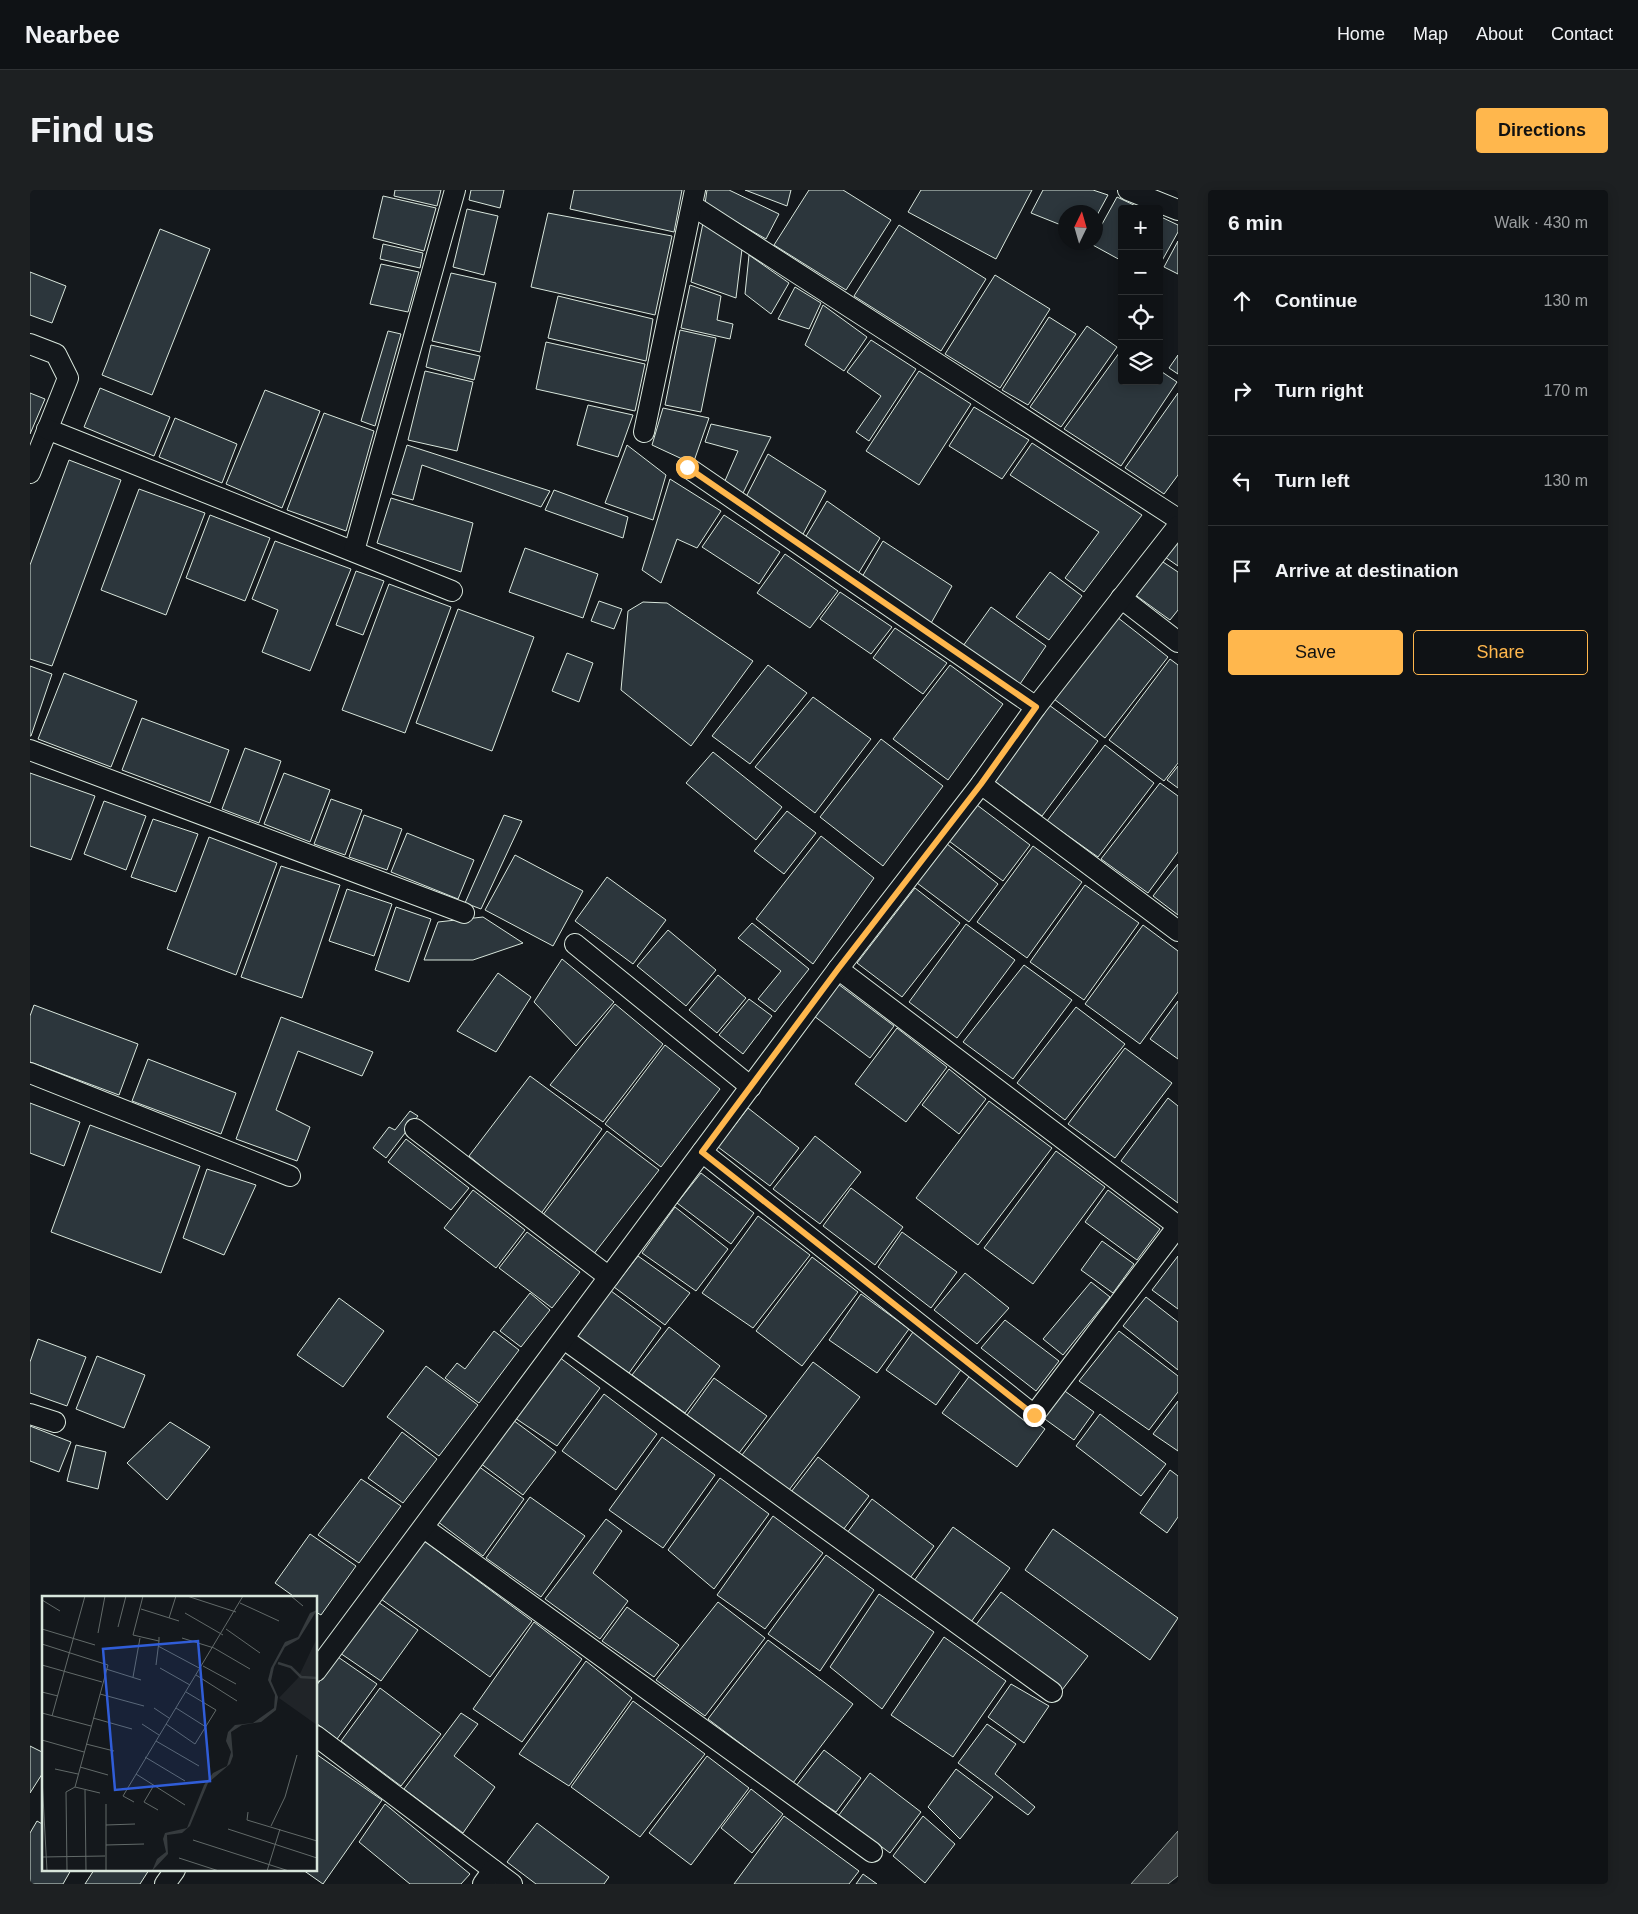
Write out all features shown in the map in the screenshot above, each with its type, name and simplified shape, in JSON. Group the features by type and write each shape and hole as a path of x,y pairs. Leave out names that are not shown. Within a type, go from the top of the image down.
{"street":[{"path":"354,551 455,190"},
{"path":"1128,190 1178,210"},
{"path":"644,432 694,198 1178,519"},
{"path":"30,344 56,354 68,378 30,472"},
{"path":"47,429 452,591"},
{"path":"687,467 1036,707"},
{"path":"318,1668 838,969 981,784 1036,707 1178,526"},
{"path":"1121,598 1178,642"},
{"path":"30,750 464,913"},
{"path":"981,784 1178,931"},
{"path":"575,944 751,1087"},
{"path":"702,1152 1034,1415 1178,1226 838,969"},
{"path":"30,1073 290,1176"},
{"path":"415,1129 609,1277"},
{"path":"564,1339 1052,1692"},
{"path":"30,1414 55,1422"},
{"path":"424,1528 872,1852"},
{"path":"318,1738 488,1877 512,1884"},
{"path":"166,1884 174,1872"}],"shaded area":[{"path":"1178,1831 1178,1876 1168,1884 1131,1884"}],"building":[{"path":"395,190 441,190 437,206 394,196"},
{"path":"471,190 504,190 500,208 469,200"},
{"path":"574,190 682,190 674,232 570,209"},
{"path":"707,190 729,190 779,214 766,239 705,204"},
{"path":"745,190 791,190 787,206"},
{"path":"809,190 843,190 891,220 846,290 774,245"},
{"path":"921,190 1032,190 996,259 908,212"},
{"path":"1043,190 1093,190 1108,195 1103,205 1058,205 1058,224 1031,213"},
{"path":"383,196 436,208 424,251 373,238"},
{"path":"1117,197 1134,205 1118,205 1118,259 1102,250 1103,222"},
{"path":"467,209 498,216 484,275 453,267"},
{"path":"548,213 672,236 655,315 531,287"},
{"path":"1163,218 1178,225 1178,232 1163,259"},
{"path":"703,223 742,249 736,298 691,282"},
{"path":"899,225 986,279 941,351 854,296"},
{"path":"160,229 210,249 152,395 102,375"},
{"path":"1178,241 1178,274 1164,267"},
{"path":"383,244 423,253 420,268 380,259"},
{"path":"749,255 789,283 771,314 745,294"},
{"path":"381,264 419,272 408,312 370,304"},
{"path":"30,272 66,286 52,323 30,315"},
{"path":"451,273 496,283 480,352 432,341"},
{"path":"995,275 1050,309 1000,388 945,354"},
{"path":"690,285 721,296 717,320 733,324 730,339 681,328"},
{"path":"795,287 821,303 809,329 778,319"},
{"path":"558,296 653,319 646,361 548,338"},
{"path":"823,305 867,337 844,371 805,345"},
{"path":"1049,317 1076,334 1028,405 1002,390"},
{"path":"1087,326 1117,347 1061,427 1030,407"},
{"path":"680,330 716,338 701,412 665,405"},
{"path":"388,331 401,334 375,426 361,421"},
{"path":"871,340 916,369 869,441 856,432 881,396 847,372"},
{"path":"546,342 645,364 635,411 536,389"},
{"path":"431,345 480,356 474,380 426,367"},
{"path":"1118,355 1118,385 1163,385 1163,373 1177,382 1121,466 1064,429"},
{"path":"1178,355 1178,374 1169,368"},
{"path":"425,371 473,382 457,451 408,440"},
{"path":"919,371 971,404 919,485 866,451"},
{"path":"100,388 170,417 154,456 84,427"},
{"path":"265,390 320,411 282,508 226,484"},
{"path":"30,393 45,399 30,434"},
{"path":"1178,393 1178,475 1164,494 1125,468"},
{"path":"588,405 633,415 618,457 577,445"},
{"path":"974,407 1029,440 1002,479 949,446"},
{"path":"663,408 709,418 693,464 652,445"},
{"path":"324,413 374,431 346,531 287,510"},
{"path":"175,418 237,444 222,483 159,457"},
{"path":"711,424 771,437 741,497 724,483 738,451 705,442"},
{"path":"1032,443 1142,515 1084,592 1065,578 1099,532 1010,475"},
{"path":"407,445 550,491 541,507 422,465 413,500 392,494"},
{"path":"627,445 666,475 653,520 605,503"},
{"path":"768,454 826,491 802,536 745,499"},
{"path":"69,460 121,480 52,666 30,659 30,565"},
{"path":"670,479 721,511 697,548 677,539 661,583 642,570"},
{"path":"139,489 205,513 166,615 101,590"},
{"path":"554,490 628,517 623,538 545,510"},
{"path":"391,498 473,523 461,572 377,543"},
{"path":"827,501 880,538 858,574 805,538"},
{"path":"210,515 270,538 245,601 186,578"},
{"path":"724,515 780,552 759,584 702,547"},
{"path":"1178,540 1178,566 1165,557"},
{"path":"275,541 351,569 310,671 262,652 278,610 252,599"},
{"path":"883,541 952,586 930,625 862,577"},
{"path":"525,548 598,574 583,618 509,592"},
{"path":"785,554 838,591 810,628 757,593"},
{"path":"1160,560 1178,572 1178,610 1170,620 1134,594"},
{"path":"356,571 384,581 363,635 336,625"},
{"path":"1050,572 1082,596 1049,640 1016,617"},
{"path":"389,584 451,607 405,733 342,710"},
{"path":"840,592 892,627 871,654 820,619"},
{"path":"599,601 622,609 614,629 591,621"},
{"path":"643,602 667,603 753,661 691,746 621,690 628,611"},
{"path":"991,607 1046,646 1020,684 963,646"},
{"path":"458,609 534,637 492,751 416,723"},
{"path":"1117,617 1168,657 1105,738 1054,699"},
{"path":"895,628 947,663 923,694 873,658"},
{"path":"567,653 593,663 579,702 552,691"},
{"path":"1170,659 1178,665 1178,763 1164,781 1109,740"},
{"path":"768,665 807,693 750,764 712,736"},
{"path":"950,665 1003,704 948,780 893,739"},
{"path":"30,666 52,674 31,736 30,736"},
{"path":"64,673 137,701 111,767 38,739"},
{"path":"813,697 871,739 815,813 755,767"},
{"path":"1049,705 1098,741 1042,816 993,780"},
{"path":"142,718 229,750 210,803 122,770"},
{"path":"881,739 943,786 883,866 820,817"},
{"path":"1105,745 1154,783 1098,857 1047,821"},
{"path":"245,748 281,761 259,823 222,809"},
{"path":"713,752 782,807 756,840 686,783"},
{"path":"1178,766 1178,788 1167,780"},
{"path":"30,773 95,796 71,860 30,846"},
{"path":"284,773 330,790 310,842 264,824"},
{"path":"1160,783 1178,796 1178,852 1148,893 1101,859"},
{"path":"331,799 362,810 345,855 314,844"},
{"path":"104,801 146,816 126,870 84,854"},
{"path":"977,805 1030,845 1003,881 949,841"},
{"path":"787,811 816,833 784,874 754,851"},
{"path":"364,815 402,829 387,870 349,857"},
{"path":"504,815 522,821 481,909 465,903"},
{"path":"153,819 198,834 176,892 131,877"},
{"path":"407,833 474,860 458,899 391,872"},
{"path":"821,836 874,878 813,964 756,919"},
{"path":"209,837 277,863 236,975 167,949"},
{"path":"947,844 998,884 969,922 917,883"},
{"path":"1033,846 1082,882 1027,958 977,922"},
{"path":"515,855 583,891 553,946 485,910"},
{"path":"1178,864 1178,915 1153,896"},
{"path":"281,866 340,885 302,998 241,977"},
{"path":"607,877 666,920 633,964 575,921"},
{"path":"1085,885 1139,923 1084,1000 1030,962"},
{"path":"915,888 960,923 902,997 857,963"},
{"path":"347,889 392,904 374,956 329,941"},
{"path":"396,907 431,919 409,982 375,970"},
{"path":"483,917 523,943 473,960 424,960 438,922"},
{"path":"752,923 809,969 775,1012 758,999 781,971 738,938"},
{"path":"966,924 1015,960 957,1038 909,1002"},
{"path":"1143,925 1178,951 1178,992 1140,1044 1085,1004"},
{"path":"668,930 716,970 686,1006 637,966"},
{"path":"562,959 614,1002 576,1046 534,1002"},
{"path":"1024,965 1072,1000 1013,1079 963,1042"},
{"path":"498,973 531,997 496,1052 457,1031"},
{"path":"718,975 746,998 717,1033 689,1010"},
{"path":"838,984 894,1026 870,1058 814,1016"},
{"path":"749,999 772,1016 743,1054 719,1035"},
{"path":"1178,1001 1178,1059 1150,1039"},
{"path":"615,1004 663,1044 603,1122 550,1085"},
{"path":"34,1005 138,1044 119,1095 30,1062 30,1016"},
{"path":"1076,1007 1125,1044 1065,1120 1017,1083"},
{"path":"281,1017 373,1052 362,1076 298,1051 276,1110 310,1127 297,1161 236,1139"},
{"path":"897,1028 947,1067 906,1122 855,1084"},
{"path":"665,1045 720,1089 661,1167 605,1124"},
{"path":"1125,1048 1172,1083 1115,1158 1068,1124"},
{"path":"148,1059 236,1093 221,1134 132,1101"},
{"path":"949,1069 986,1099 959,1134 922,1105"},
{"path":"530,1076 602,1129 540,1215 469,1156"},
{"path":"1168,1098 1178,1106 1178,1203 1121,1161"},
{"path":"989,1101 1052,1148 978,1245 916,1198"},
{"path":"30,1103 80,1122 64,1166 30,1153"},
{"path":"748,1108 799,1148 770,1186 718,1147"},
{"path":"410,1111 418,1116 386,1158 373,1148 389,1127 395,1130"},
{"path":"90,1125 200,1166 161,1273 51,1232"},
{"path":"607,1131 659,1170 593,1255 542,1216"},
{"path":"815,1136 861,1172 820,1224 773,1189"},
{"path":"406,1139 469,1188 451,1210 388,1162"},
{"path":"1056,1151 1105,1187 1033,1284 984,1248"},
{"path":"207,1169 256,1185 224,1255 183,1238"},
{"path":"701,1173 754,1213 731,1244 677,1203"},
{"path":"851,1188 903,1227 875,1265 823,1226"},
{"path":"473,1190 525,1230 496,1268 444,1228"},
{"path":"1108,1190 1160,1229 1137,1260 1085,1222"},
{"path":"675,1207 728,1249 696,1291 642,1253"},
{"path":"758,1216 810,1255 753,1328 702,1293"},
{"path":"527,1232 580,1272 552,1308 499,1268"},
{"path":"902,1232 957,1272 931,1308 878,1267"},
{"path":"1102,1241 1134,1264 1113,1293 1081,1270"},
{"path":"638,1256 690,1293 665,1325 614,1287"},
{"path":"1178,1256 1178,1309 1152,1290"},
{"path":"812,1257 858,1292 802,1366 756,1331"},
{"path":"965,1273 1009,1308 977,1344 934,1310"},
{"path":"1091,1282 1110,1297 1063,1355 1043,1339"},
{"path":"611,1291 661,1328 629,1373 577,1337"},
{"path":"530,1293 550,1310 521,1347 500,1331"},
{"path":"861,1294 909,1329 877,1373 829,1340"},
{"path":"1146,1297 1178,1322 1178,1370 1123,1326"},
{"path":"339,1298 384,1331 343,1387 297,1355"},
{"path":"1005,1320 1059,1361 1036,1391 981,1348"},
{"path":"669,1327 720,1366 685,1413 632,1375"},
{"path":"494,1331 519,1350 479,1403 445,1378 457,1363 465,1369"},
{"path":"1119,1331 1178,1376 1178,1392 1149,1430 1079,1381"},
{"path":"913,1332 963,1367 936,1405 886,1370"},
{"path":"38,1339 86,1357 67,1406 30,1393 30,1362"},
{"path":"97,1356 145,1375 124,1428 76,1409"},
{"path":"559,1357 600,1388 557,1446 515,1418"},
{"path":"813,1362 860,1397 789,1490 742,1455"},
{"path":"426,1366 478,1405 439,1456 387,1417"},
{"path":"971,1374 1045,1429 1017,1467 942,1413"},
{"path":"714,1378 767,1416 739,1453 687,1415"},
{"path":"1062,1389 1094,1412 1074,1440 1042,1417"},
{"path":"604,1394 657,1434 616,1490 562,1451"},
{"path":"1178,1401 1178,1451 1153,1434"},
{"path":"1100,1414 1166,1464 1141,1496 1076,1446"},
{"path":"513,1420 556,1452 523,1495 480,1463"},
{"path":"170,1422 210,1447 167,1500 127,1463"},
{"path":"30,1426 71,1442 59,1472 30,1461"},
{"path":"402,1432 437,1459 403,1503 368,1478"},
{"path":"662,1437 715,1475 663,1548 609,1510"},
{"path":"76,1445 106,1452 98,1489 67,1481"},
{"path":"818,1457 869,1496 843,1530 791,1492"},
{"path":"478,1466 524,1499 483,1556 437,1521"},
{"path":"1170,1470 1178,1476 1178,1517 1167,1533 1140,1513"},
{"path":"720,1478 769,1514 714,1589 668,1550"},
{"path":"361,1479 401,1506 359,1563 318,1535"},
{"path":"530,1497 585,1536 541,1597 486,1558"},
{"path":"872,1499 934,1546 910,1578 847,1533"},
{"path":"773,1516 823,1553 765,1629 717,1595"},
{"path":"606,1519 622,1531 593,1573 628,1601 600,1639 545,1599"},
{"path":"953,1527 1010,1568 971,1622 914,1581"},
{"path":"1053,1529 1178,1618 1150,1660 1025,1570"},
{"path":"310,1534 356,1566 321,1615 318,1613 318,1596 293,1596 275,1583"},
{"path":"423,1540 532,1621 490,1677 381,1599"},
{"path":"826,1555 874,1590 820,1671 768,1634"},
{"path":"1001,1592 1088,1656 1062,1690 975,1626"},
{"path":"879,1594 934,1632 882,1709 830,1667"},
{"path":"378,1602 418,1630 381,1681 340,1653"},
{"path":"718,1602 765,1638 705,1716 656,1680"},
{"path":"627,1607 679,1645 654,1677 602,1641"},
{"path":"534,1622 582,1659 522,1742 473,1709"},
{"path":"944,1637 1006,1681 953,1757 891,1715"},
{"path":"768,1640 853,1704 793,1783 708,1719"},
{"path":"338,1657 377,1684 337,1739 318,1725 318,1683"},
{"path":"586,1661 632,1698 569,1786 519,1754"},
{"path":"1011,1684 1049,1706 1024,1743 988,1717"},
{"path":"380,1688 441,1734 401,1786 341,1741"},
{"path":"633,1701 705,1754 640,1837 571,1787"},
{"path":"461,1713 478,1724 454,1756 495,1787 463,1833 404,1789"},
{"path":"987,1724 1016,1744 995,1774 1035,1807 1028,1815 958,1763"},
{"path":"30,1746 42,1752 42,1774 30,1793"},
{"path":"824,1750 861,1778 836,1812 796,1786"},
{"path":"318,1755 382,1800 323,1884 306,1872 318,1872"},
{"path":"707,1756 749,1788 691,1865 649,1833"},
{"path":"956,1769 993,1797 960,1839 928,1807"},
{"path":"870,1773 921,1812 890,1853 839,1815"},
{"path":"751,1789 783,1814 752,1853 721,1828"},
{"path":"385,1804 470,1874 461,1884 410,1884 359,1842"},
{"path":"784,1816 859,1871 849,1884 734,1884"},
{"path":"923,1816 955,1844 925,1883 893,1856"},
{"path":"37,1821 42,1824 42,1872 70,1872 63,1884 30,1884 30,1833"},
{"path":"537,1823 609,1877 604,1884 536,1884 507,1862"},
{"path":"93,1872 148,1872 140,1884 85,1884"},
{"path":"863,1874 877,1884 856,1884"}],"route":[{"path":"687,467 1036,707 981,784 838,969 702,1152 1034,1415"}]}
